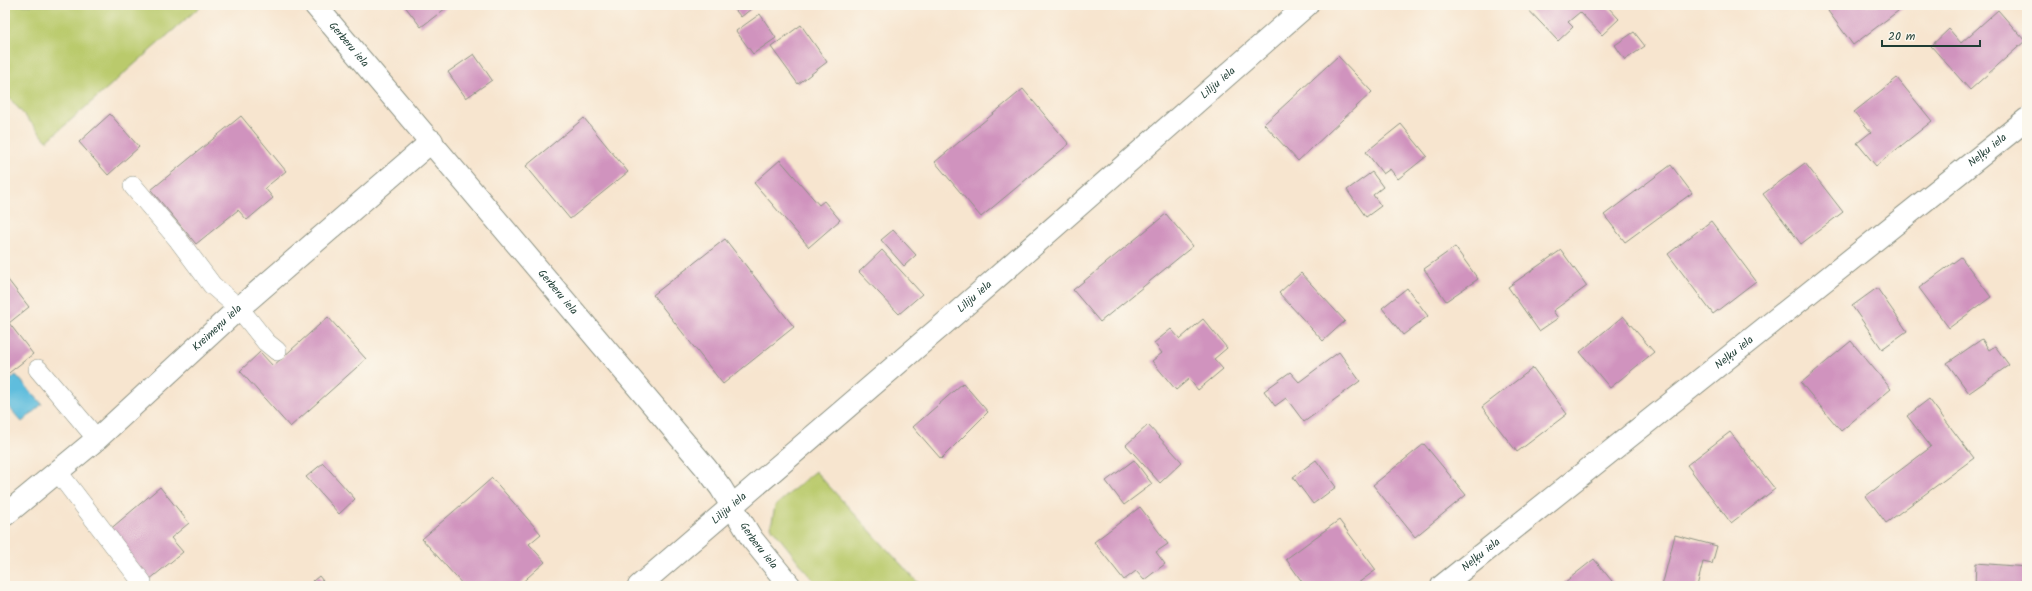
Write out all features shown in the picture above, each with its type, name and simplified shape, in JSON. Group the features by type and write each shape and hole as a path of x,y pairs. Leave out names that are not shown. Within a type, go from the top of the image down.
{"street":[{"name":"Gerberu iela","path":"315,5 432,141 706,468 721,488 731,507 752,539 790,586"},
{"name":"Liliju iela","path":"639,586 939,328 1307,5"},
{"name":"Neļķu iela","path":"1442,586 2027,119"},
{"name":"Kreimeņu iela","path":"5,515 97,440 239,308 432,141"}],"lane":[{"path":"133,186 177,238 212,285 239,308 266,342 277,351"},
{"path":"38,369 97,440"},
{"path":"58,472 142,582"}],"green space":[{"path":"5,5 202,5 47,141 5,93"},
{"path":"815,471 921,586 818,586 771,527 775,506"}],"water":[{"path":"16,375 42,404 22,422 5,403 5,384"}],"building":[{"path":"404,5 450,5 421,27"},
{"path":"731,5 756,5 741,17"},
{"path":"1524,5 1606,5 1619,19 1602,35 1580,12 1568,22 1573,27 1558,41"},
{"path":"1835,5 1906,5 1853,45 1828,11"},
{"path":"1998,10 2025,41 1970,90 1931,46 1949,29 1961,43"},
{"path":"760,14 776,38 753,54 736,31"},
{"path":"801,25 827,62 798,84 771,47"},
{"path":"1634,32 1645,46 1625,60 1615,45"},
{"path":"474,54 492,80 466,98 448,72"},
{"path":"1338,56 1372,92 1298,161 1264,124"},
{"path":"1897,78 1932,121 1876,166 1857,143 1871,132 1854,112"},
{"path":"1023,89 1069,144 981,217 935,162"},
{"path":"110,114 139,147 108,175 79,142"},
{"path":"241,116 286,171 265,188 273,198 247,220 238,210 196,244 151,190"},
{"path":"584,118 628,172 570,219 526,166"},
{"path":"1401,124 1427,156 1398,179 1390,169 1383,174 1366,152"},
{"path":"780,160 819,205 824,201 840,220 809,247 754,183"},
{"path":"1805,163 1843,212 1801,244 1763,194"},
{"path":"1671,165 1692,193 1625,242 1604,215"},
{"path":"1372,172 1383,187 1373,195 1381,206 1366,217 1347,190"},
{"path":"1166,214 1193,246 1100,322 1073,290"},
{"path":"1711,221 1756,281 1713,314 1668,254"},
{"path":"893,230 916,255 904,266 881,240"},
{"path":"725,239 794,327 723,384 653,295"},
{"path":"1455,247 1478,279 1446,301 1424,269"},
{"path":"882,250 922,294 899,314 859,272"},
{"path":"1561,250 1587,286 1553,311 1558,318 1539,331 1508,287"},
{"path":"1961,257 1991,297 1949,328 1919,288"},
{"path":"1301,273 1345,321 1323,341 1279,293"},
{"path":"5,276 29,307 9,323 33,354 5,376"},
{"path":"1407,288 1428,316 1403,335 1382,308"},
{"path":"1877,288 1907,331 1882,349 1852,306"},
{"path":"1623,316 1654,352 1610,388 1580,352"},
{"path":"328,317 366,359 290,427 240,371 260,352 273,366"},
{"path":"1203,319 1227,348 1214,359 1223,369 1198,390 1189,379 1176,390 1152,361 1162,353 1154,343 1171,329 1180,339"},
{"path":"1982,339 1989,350 1995,346 2009,365 1969,393 1947,363"},
{"path":"1851,341 1891,389 1841,431 1801,383"},
{"path":"1339,352 1360,381 1304,422 1286,398 1275,406 1264,391 1290,372 1299,382"},
{"path":"1533,368 1567,414 1517,452 1482,407"},
{"path":"963,383 988,412 941,459 913,427"},
{"path":"1929,399 1974,458 1886,523 1866,496 1931,447 1907,416"},
{"path":"1148,425 1182,462 1160,483 1126,445"},
{"path":"1730,432 1775,489 1731,523 1687,465"},
{"path":"1424,444 1466,495 1415,537 1373,485"},
{"path":"1134,460 1152,484 1124,505 1106,481"},
{"path":"1316,460 1336,487 1313,504 1293,477"},
{"path":"323,463 355,499 339,514 306,477"},
{"path":"492,478 541,534 529,544 545,562 518,586 464,586 422,539"},
{"path":"160,487 189,523 171,538 183,552 149,580 108,531"},
{"path":"1140,507 1168,544 1156,552 1165,564 1144,580 1136,571 1124,580 1094,542"},
{"path":"1339,520 1376,570 1354,586 1305,586 1286,559"},
{"path":"1675,535 1717,546 1712,564 1703,562 1697,586 1662,586"},
{"path":"1594,559 1616,586 1560,586"},
{"path":"1976,563 2027,567 2027,586 1975,586"},
{"path":"319,576 327,586 307,586"}]}
